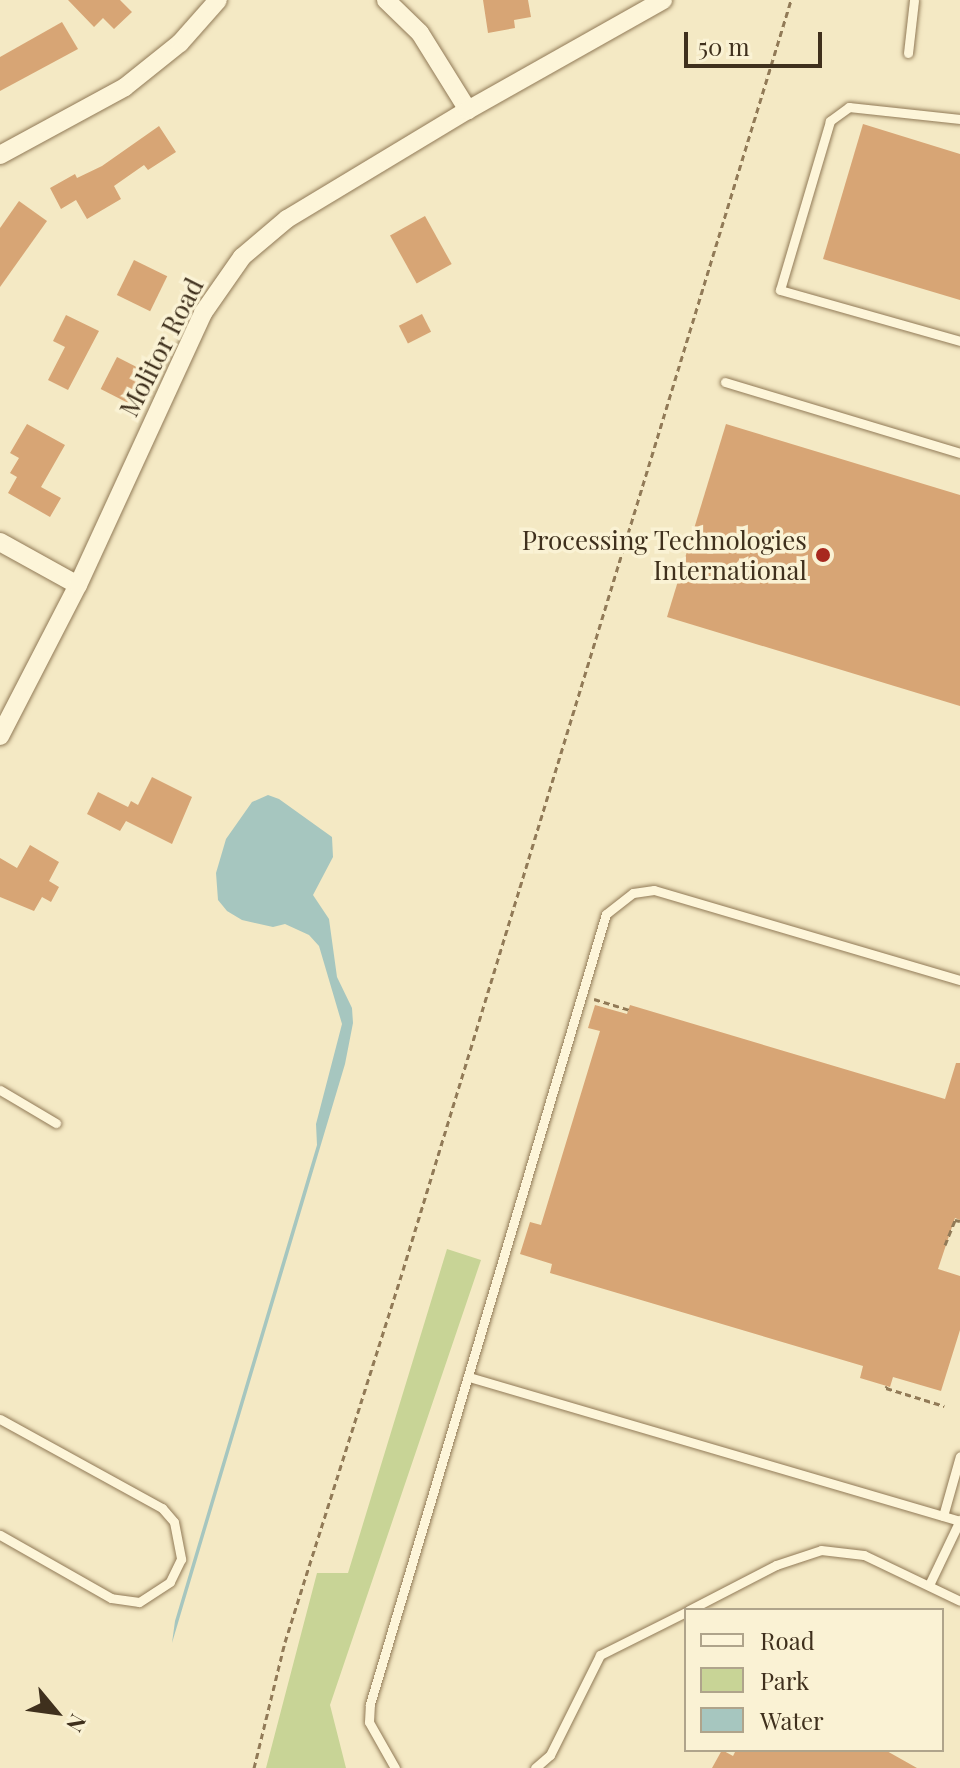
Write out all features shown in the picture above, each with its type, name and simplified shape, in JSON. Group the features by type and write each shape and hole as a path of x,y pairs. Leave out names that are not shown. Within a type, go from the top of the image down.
{"street":[{"path":"0,155 125,87 180,43 218,0"},
{"path":"386,0 420,33 468,110"},
{"name":"Molitor Road","path":"0,736 78,585 203,313 242,257 287,219 468,110 663,0"},
{"path":"0,542 78,585"}],"lane":[{"path":"908,53 914,0"},
{"path":"960,119 849,107 830,121 780,290 960,341"},
{"path":"725,382 960,453"},
{"path":"395,1768 369,1722 370,1704 606,914 621,899 654,890 960,980"},
{"path":"0,1090 56,1123"},
{"path":"469,1377 960,1520 929,1585"},
{"path":"0,1419 162,1508 174,1522 181,1559 170,1582 139,1602 111,1598 0,1535"},
{"path":"943,1516 960,1456"},
{"path":"694,1608 776,1565 821,1550 864,1555 960,1601"},
{"path":"535,1768 550,1755 600,1655 684,1613"}],"path":[{"path":"254,1768 285,1642 403,1270 791,0"},
{"path":"592,999 629,1010"},
{"path":"945,1245 955,1220 960,1221"},
{"path":"887,1386 944,1406"}],"green space":[{"path":"447,1249 481,1260 330,1705 346,1768 266,1768 317,1573 348,1573"}],"water":[{"path":"268,795 279,799 332,837 333,857 313,895 329,919 337,977 352,1008 353,1023 345,1064 172,1643 175,1621 317,1145 316,1124 342,1024 319,946 309,935 285,924 273,927 242,920 227,911 218,900 216,873 226,839 252,802"}],"building":[{"path":"68,0 120,0 132,12 114,29 103,18 94,27"},
{"path":"483,0 528,0 531,17 514,20 515,28 488,33"},
{"path":"62,22 78,49 0,91 0,57"},
{"path":"863,124 960,154 960,300 823,259"},
{"path":"159,126 176,152 148,170 144,165 114,186 121,199 87,219 76,200 61,209 50,188 75,174 77,178 102,166"},
{"path":"19,201 47,221 0,287 0,228"},
{"path":"425,216 452,264 417,283 390,235"},
{"path":"134,260 167,276 150,311 117,295"},
{"path":"422,314 431,332 408,344 399,326"},
{"path":"66,315 99,331 68,390 48,380 65,347 53,341"},
{"path":"117,357 146,372 130,404 101,389"},
{"path":"27,424 65,445 41,487 61,498 50,517 8,493 17,477 10,473 19,458 10,453"},
{"name":"Processing Technologies International","path":"726,424 960,495 960,706 667,617"},
{"path":"152,777 192,797 172,844 126,821 120,831 87,814 98,792 128,807 131,801 138,805"},
{"path":"30,845 59,862 49,881 59,887 51,902 42,897 34,911 0,897 0,858 17,868"},
{"path":"595,1005 627,1014 630,1005 945,1099 956,1063 960,1063 960,1220 955,1218 938,1269 960,1276 960,1330 941,1391 893,1377 890,1387 860,1378 863,1366 550,1273 552,1264 520,1254 530,1222 541,1225 600,1031 588,1028"},
{"path":"721,1752 733,1756 735,1752 889,1752 917,1768 712,1768"}],"place":[{"name":"Processing Technologies International","path":"823,555"}]}
